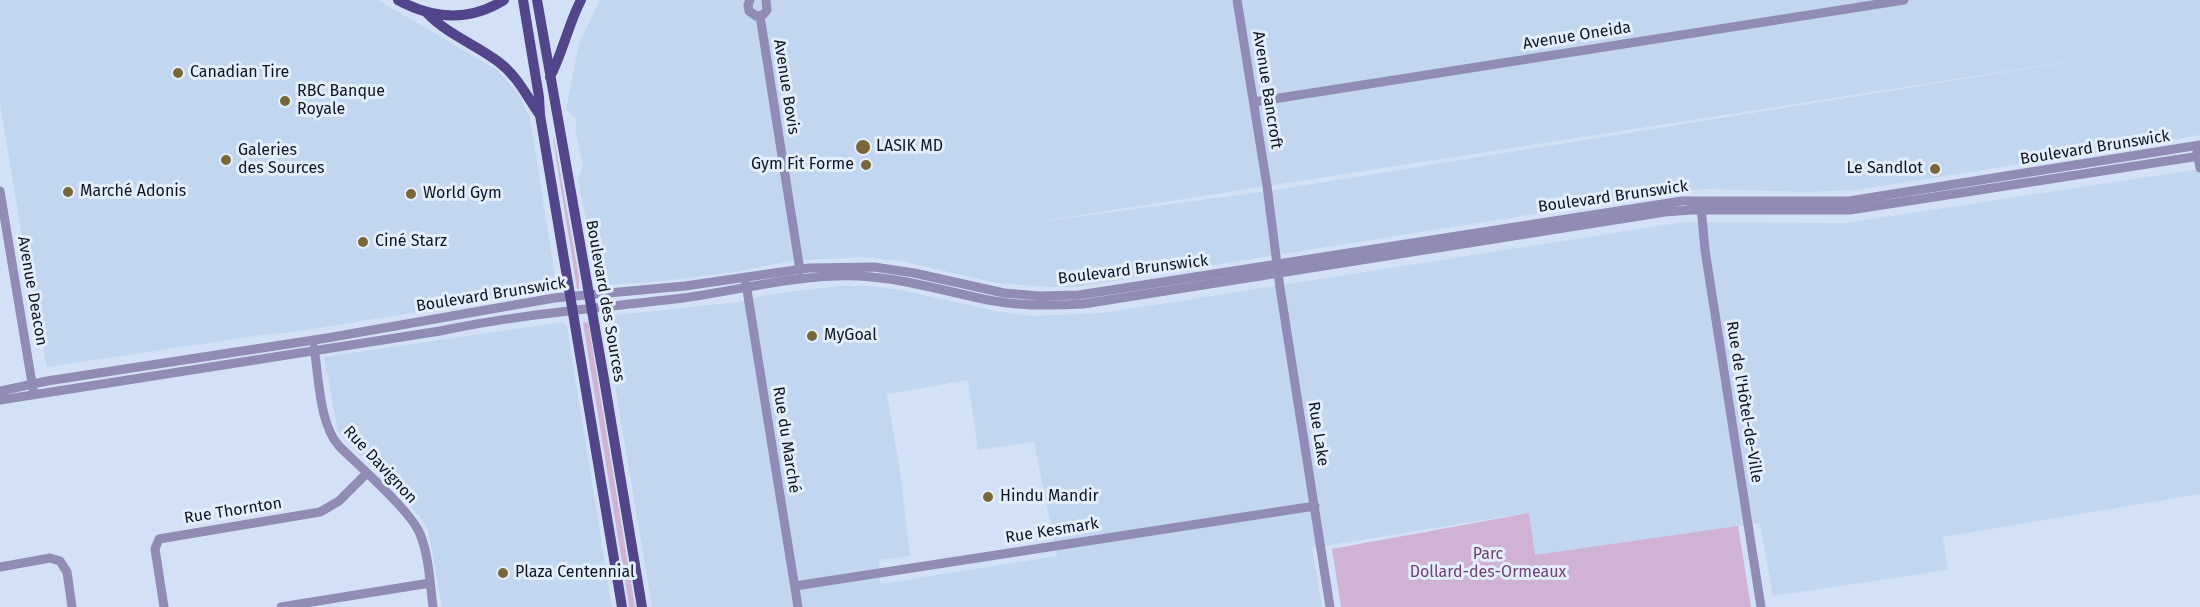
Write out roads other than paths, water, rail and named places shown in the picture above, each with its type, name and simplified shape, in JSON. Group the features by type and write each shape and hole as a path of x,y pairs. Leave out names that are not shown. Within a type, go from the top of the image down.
{"main road":[{"path":"398,0 427,13 445,16 466,15 482,11 504,0"},
{"name":"Boulevard des Sources","path":"523,0 622,607"},
{"name":"Boulevard des Sources","path":"537,0 592,307 642,607"},
{"path":"550,78 560,58 567,32 581,0"},
{"path":"427,13 440,26 494,58 507,69 519,82 540,115"}],"street":[{"name":"Avenue Bovis","path":"750,0 749,11 759,16 800,270"},
{"path":"759,16 767,10 766,0"},
{"name":"Avenue Bancroft","path":"1237,0 1268,186 1278,269"},
{"name":"Avenue Oneida","path":"1254,102 1904,0"},
{"path":"2198,151 2200,168"},
{"name":"Boulevard Brunswick","path":"0,400 33,390 474,311 571,297 818,277 870,276 921,284 996,301 1034,305 1111,301 1278,269 1686,200 1701,205 1843,202 2198,151"},
{"name":"Avenue Deacon","path":"0,191 33,390"},
{"name":"Rue de l'Hôtel-de-Ville","path":"1701,205 1705,250 1761,607"},
{"name":"Boulevard Brunswick","path":"0,391 33,390 315,351 573,309 683,298 800,270 847,266 874,267 916,273 998,292 1056,296 1278,269"},
{"name":"Rue Lake","path":"1278,269 1330,607"},
{"name":"Rue du Marché","path":"746,283 798,607"},
{"name":"Rue Davignon","path":"313,340 324,411 330,434 418,529 423,544 434,607"},
{"name":"Rue Thornton","path":"164,607 155,549 159,540 320,512 339,501 366,474"},
{"name":"Rue Kesmark","path":"795,586 1314,506"},
{"path":"0,567 50,558 57,560 64,565 67,572 72,607"},
{"path":"281,607 338,602 429,583"}],"place":[{"name":"Canadian Tire","path":"178,73"},
{"name":"RBC Banque Royale","path":"285,101"},
{"name":"LASIK MD","path":"863,147"},
{"name":"Galeries des Sources","path":"226,160"},
{"name":"Gym Fit Forme","path":"866,165"},
{"name":"Le Sandlot","path":"1935,169"},
{"name":"Marché Adonis","path":"68,192"},
{"name":"World Gym","path":"411,194"},
{"name":"Ciné Starz","path":"363,242"},
{"name":"MyGoal","path":"812,336"},
{"name":"Hindu Mandir","path":"988,497"},
{"name":"Plaza Centennial","path":"503,573"}],"park label":[{"name":"Parc Dollard-des-Ormeaux","path":"1488,564"}]}
